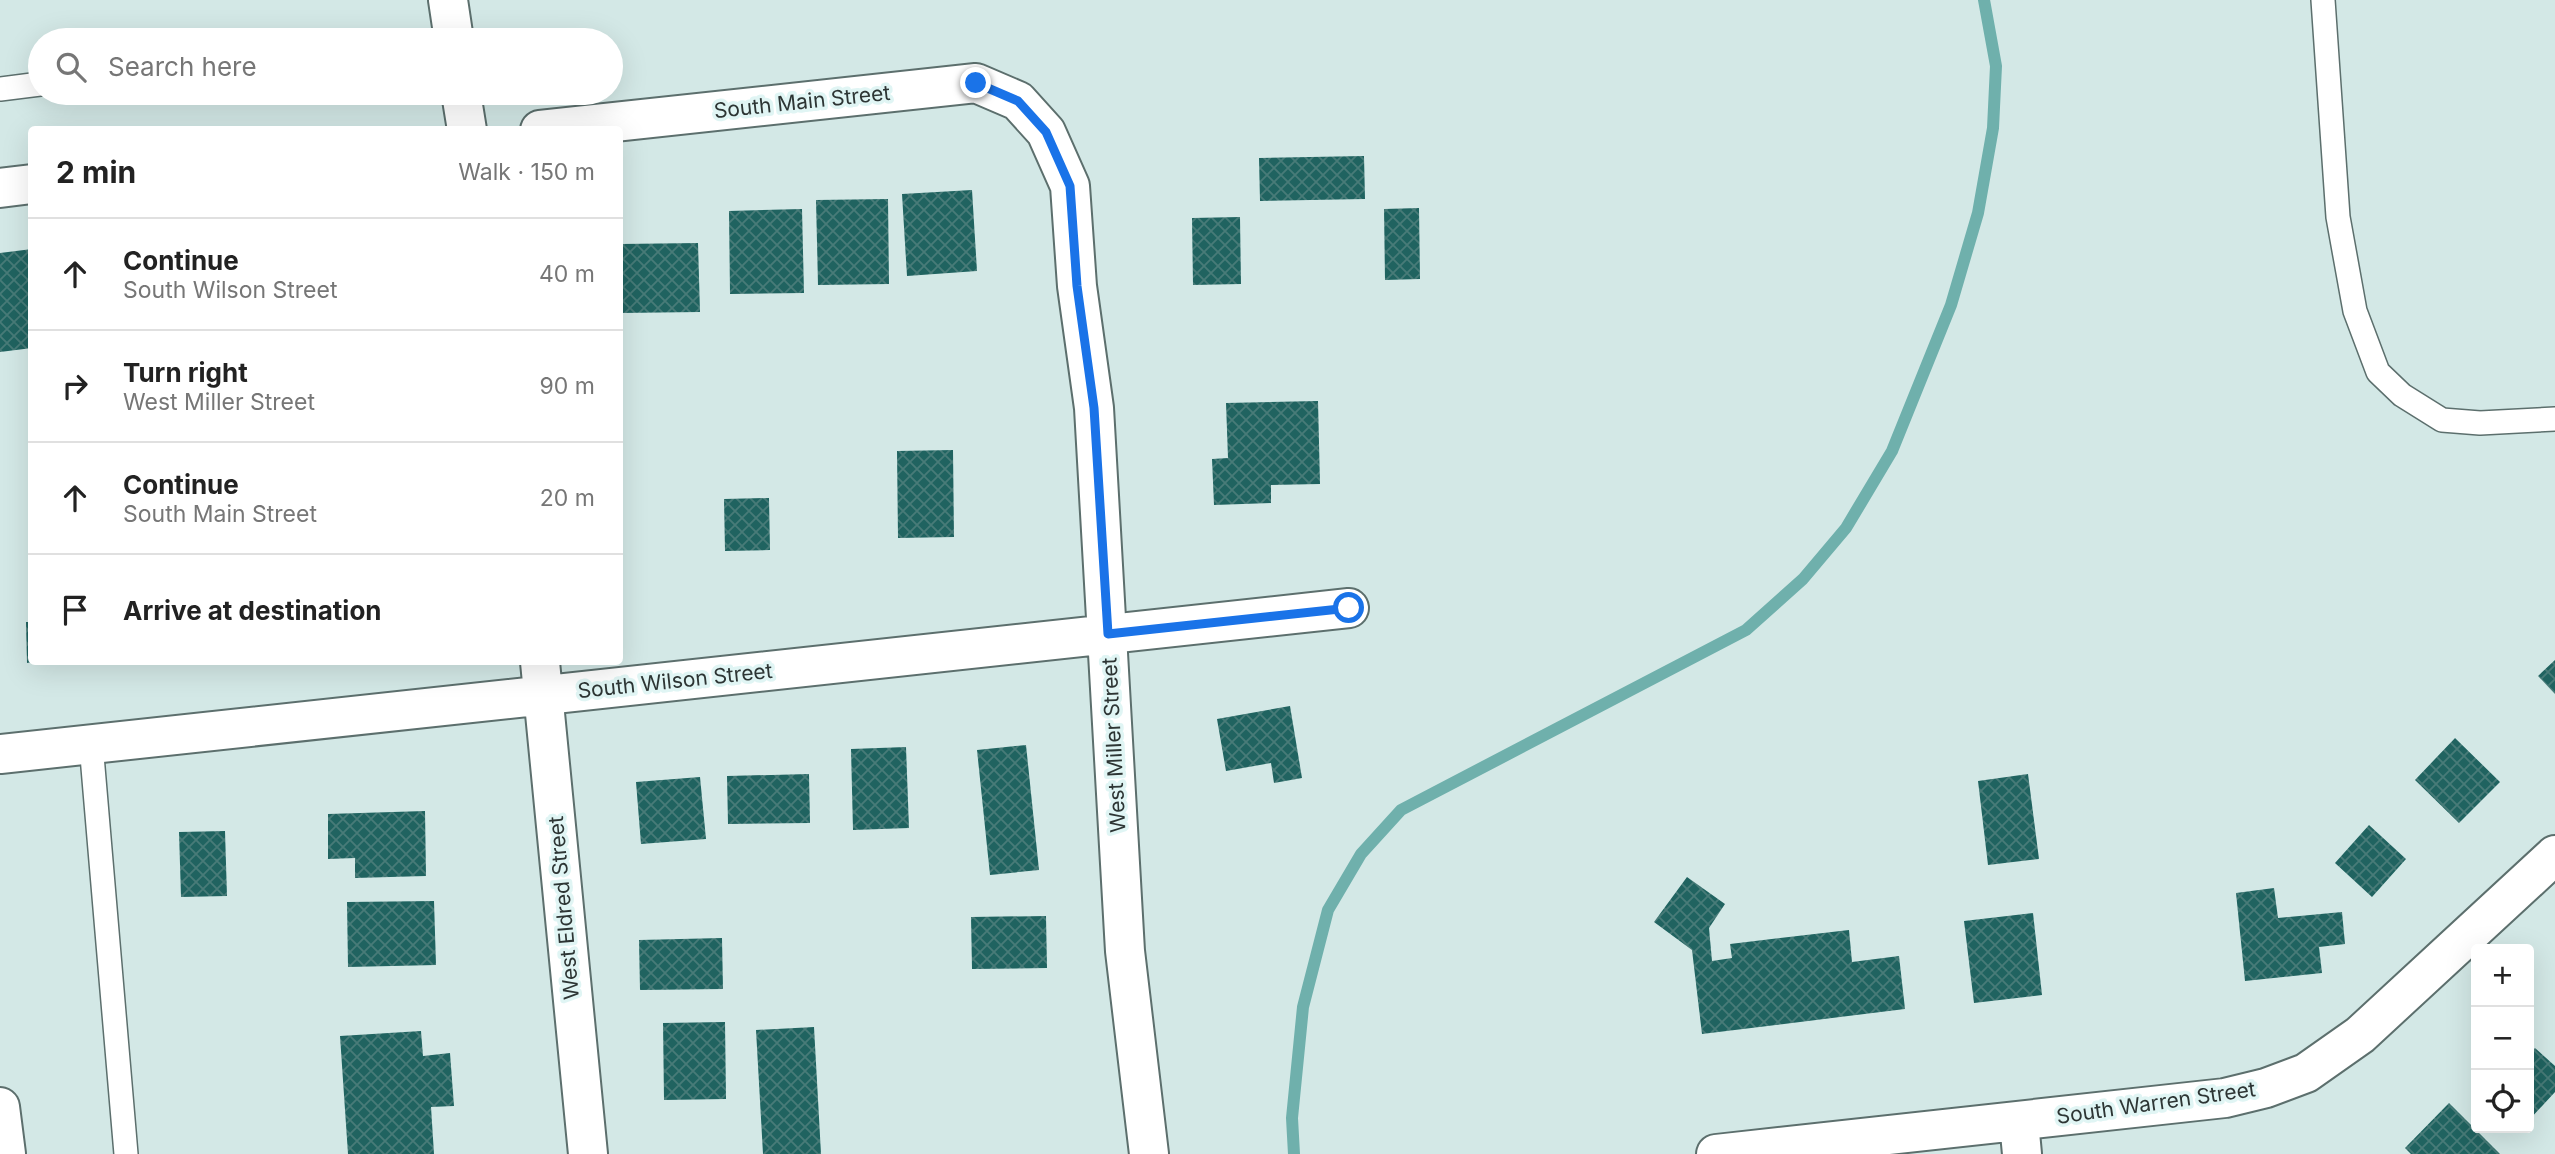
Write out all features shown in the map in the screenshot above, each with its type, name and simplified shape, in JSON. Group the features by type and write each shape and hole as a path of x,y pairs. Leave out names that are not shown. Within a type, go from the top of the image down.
{"street":[{"path":"448,0 452,28"},
{"name":"South Main Street","path":"577,126 976,83 1018,101 1046,132"},
{"path":"463,105 466,126"},
{"name":"West Miller Street","path":"1046,132 1070,186 1077,286 1094,408 1125,951 1149,1154"},
{"path":"0,188 28,184"},
{"name":"South Wilson Street","path":"0,754 91,744 542,678 1108,634 1349,608"},
{"name":"West Eldred Street","path":"542,678 588,1154"},
{"name":"South Warren Street","path":"1716,1154 2021,1138 2266,1088 2306,1073 2360,1035 2555,855"},
{"path":"0,1107 6,1154"}],"lane":[{"path":"2323,0 2338,217 2355,311 2378,372 2402,395 2442,420 2480,424 2555,419"},
{"path":"0,89 28,86"},
{"path":"91,744 125,1154"}],"building":[{"path":"1364,156 1365,199 1260,201 1259,158"},
{"path":"972,190 977,271 907,276 902,194"},
{"path":"888,199 889,284 818,285 816,200"},
{"path":"1419,208 1420,279 1385,280 1384,209"},
{"path":"802,209 804,293 730,294 729,211"},
{"path":"1240,217 1241,284 1193,285 1192,218"},
{"path":"698,243 700,312 623,313 623,244"},
{"path":"28,250 28,348 0,352 0,253"},
{"path":"1318,401 1320,484 1271,485 1271,503 1214,505 1212,459 1228,458 1226,403"},
{"path":"953,450 954,537 898,538 897,451"},
{"path":"769,498 770,550 725,551 724,499"},
{"path":"26,622 28,622 28,663"},
{"path":"2555,660 2555,694 2538,676"},
{"path":"1290,706 1302,778 1274,783 1271,763 1226,771 1217,719"},
{"path":"2455,738 2500,782 2459,823 2415,780"},
{"path":"1026,745 1039,870 990,875 977,750"},
{"path":"906,747 909,828 853,830 851,749"},
{"path":"809,774 810,823 728,824 727,776"},
{"path":"2028,774 2039,859 1988,865 1978,781"},
{"path":"700,777 706,839 641,844 636,782"},
{"path":"425,811 426,876 355,878 355,858 328,859 328,814"},
{"path":"2369,825 2406,859 2372,897 2335,863"},
{"path":"225,831 227,896 181,897 179,832"},
{"path":"1687,877 1725,904 1709,928 1712,961 1732,958 1730,944 1849,930 1852,962 1899,956 1905,1009 1702,1034 1692,950 1654,922"},
{"path":"2274,888 2278,918 2342,912 2345,944 2319,947 2322,973 2245,981 2236,893"},
{"path":"434,901 436,965 348,967 347,902"},
{"path":"2033,913 2042,995 1974,1003 1964,921"},
{"path":"1046,916 1047,968 972,969 971,917"},
{"path":"722,938 723,989 640,990 639,940"},
{"path":"725,1022 726,1099 664,1100 663,1023"},
{"path":"814,1027 821,1154 763,1154 756,1030"},
{"path":"421,1031 423,1056 450,1053 454,1106 431,1107 434,1154 348,1154 340,1036"},
{"path":"2534,1049 2555,1066 2555,1092 2534,1115 2534,1070"},
{"path":"2449,1103 2471,1125 2471,1133 2479,1133 2500,1154 2411,1154 2405,1148"}],"waterway":[{"path":"1294,1154 1292,1118 1303,1007 1328,910 1361,854 1401,810 1746,630 1803,579 1846,528 1892,451 1951,305 1978,213 1993,128 1996,66 1984,0"}],"route":[{"path":"976,83 1018,101 1046,132 1070,186 1077,286 1094,408 1108,634 1349,608"}]}
